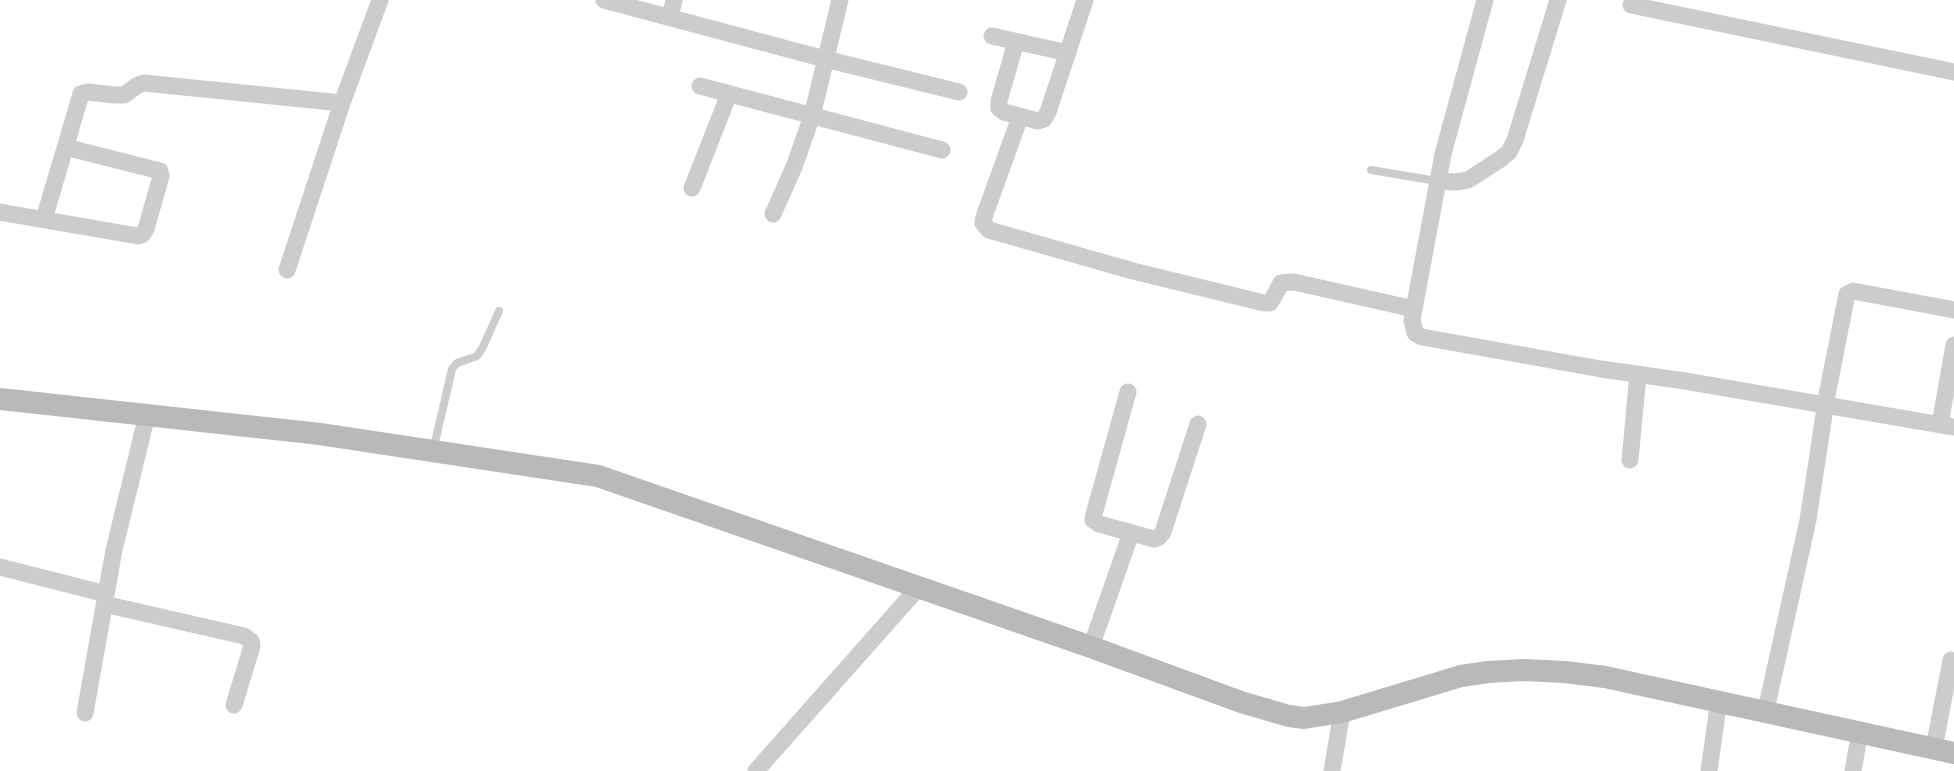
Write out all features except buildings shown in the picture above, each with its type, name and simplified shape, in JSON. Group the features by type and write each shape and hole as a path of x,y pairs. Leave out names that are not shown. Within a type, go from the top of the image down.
{"street":[{"path":"287,270 342,103 380,0"},
{"path":"604,0 825,59 959,92"},
{"path":"670,18 674,0"},
{"path":"772,214 794,167 812,116 840,0"},
{"path":"1016,42 999,101 1000,108 1004,112 1038,121 1044,119 1085,0"},
{"path":"1485,0 1456,100 1437,181 1414,309 1412,328 1415,333 1422,337 1638,375 1685,381 1825,406 1947,425 1954,345"},
{"path":"1437,181 1456,182 1468,180 1500,160 1509,152 1515,140 1558,0"},
{"path":"1631,5 1954,72"},
{"path":"992,36 1068,53"},
{"path":"44,219 81,94 88,92 124,95 138,85 144,83 342,103"},
{"path":"700,86 942,150"},
{"path":"692,188 730,94"},
{"path":"1020,117 984,217 983,223 989,230 1133,271 1264,303 1270,302 1281,283 1294,282 1414,309"},
{"path":"0,212 138,236 143,234 148,222 161,176 160,171 65,147"},
{"path":"1766,710 1808,520 1825,406 1847,294 1849,291 1954,310"},
{"path":"1630,460 1638,375"},
{"path":"1128,392 1094,514 1093,520 1099,524 1154,539 1159,537 1162,532 1198,424"},
{"path":"0,398 320,434 598,476 853,563 918,588 1091,647 1241,702 1289,716 1304,718 1342,712 1461,676 1488,672 1524,670 1565,672 1605,677 1719,700 1944,750 1951,660"},
{"path":"85,713 114,550 147,415"},
{"path":"1091,647 1131,533"},
{"path":"0,568 105,599 244,636 251,641 252,646 234,705"},
{"path":"756,771 918,588"},
{"path":"1709,771 1719,700"},
{"path":"1332,771 1342,712"},
{"path":"1853,771 1860,731"}],"lane":[{"path":"1371,170 1437,181"},
{"path":"432,451 452,369 457,363 477,356 483,347 498,311"}]}
